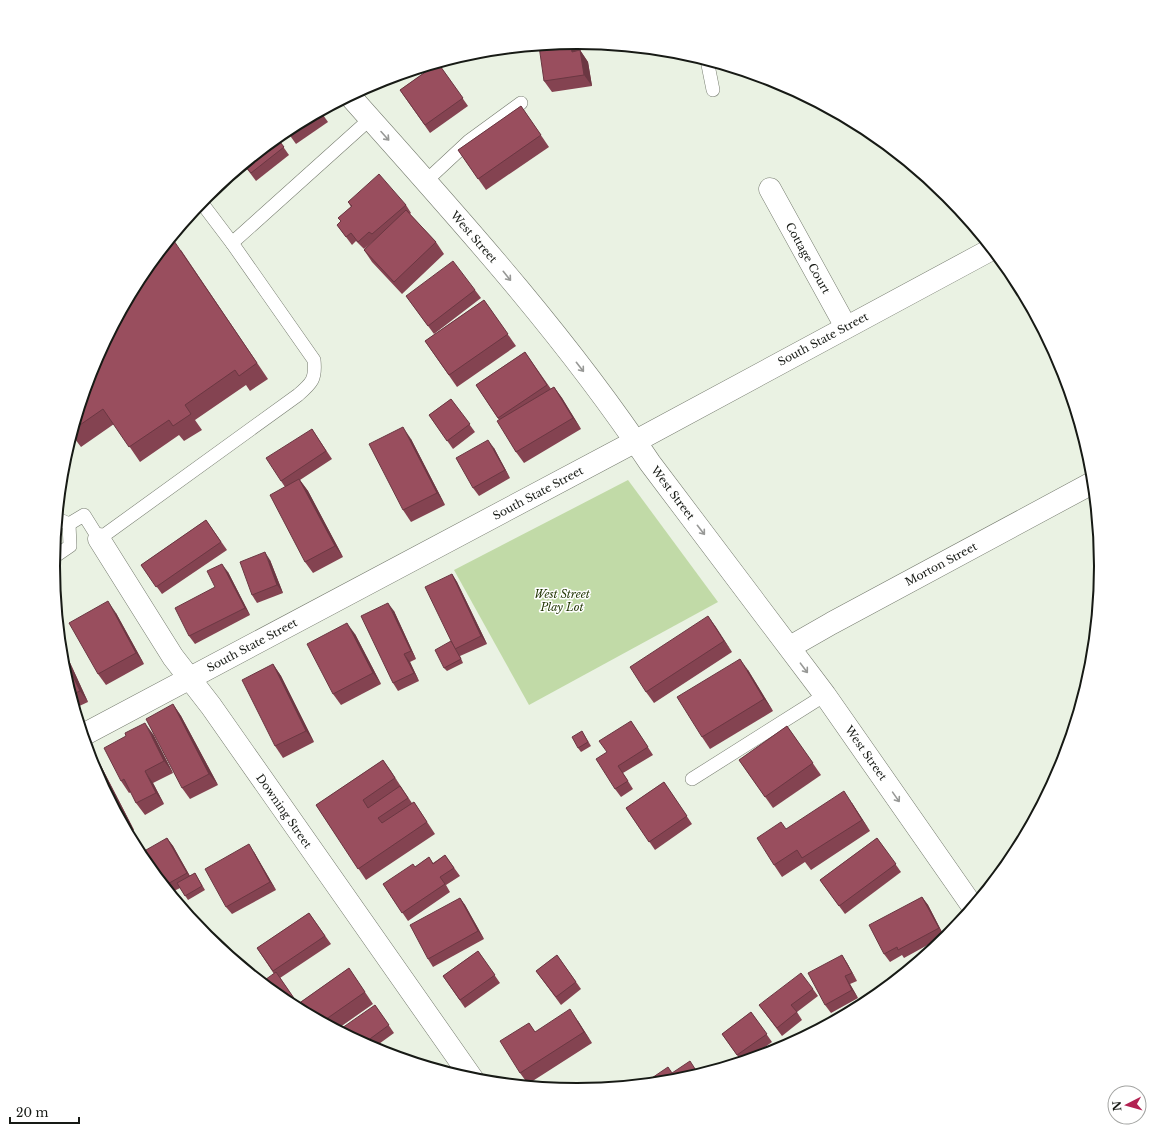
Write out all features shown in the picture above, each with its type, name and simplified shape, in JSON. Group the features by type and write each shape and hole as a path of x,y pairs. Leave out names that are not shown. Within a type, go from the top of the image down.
{"street":[{"name":"West Street","path":"353,100 493,259 556,336 624,424 650,462 825,695 971,904"},
{"name":"Cottage Court","path":"770,189 846,327"},
{"name":"South State Street","path":"87,733 636,442 988,251"},
{"name":"Morton Street","path":"790,647 839,619 1088,485"},
{"name":"Downing Street","path":"99,539 173,657 190,678 467,1072"}],"lane":[{"path":"708,66 713,90"},
{"path":"426,181 470,141 521,103"},
{"path":"232,244 370,119"},
{"path":"60,553 70,546 63,522 84,515 99,539 298,395 309,385 315,372 314,360 205,208"},
{"path":"692,779 825,695"}],"green space":[{"name":"West Street Play Lot","path":"628,480 718,602 529,705 454,570"}],"building":[{"path":"571,49 572,52 580,50 584,75 544,81 540,50"},
{"path":"441,68 463,98 425,125 400,90 425,72"},
{"path":"521,106 541,135 478,179 458,150"},
{"path":"281,143 284,147 251,173 247,168"},
{"path":"379,174 406,205 372,234 369,232 358,242 351,233 346,237 337,225 341,221 338,218 352,206 348,202"},
{"path":"406,210 436,242 394,282 364,250"},
{"path":"175,242 257,363 239,376 235,370 185,405 191,414 173,426 169,420 129,447 103,409 80,425 87,400 99,368 113,338 147,279"},
{"path":"453,261 475,290 428,326 406,296"},
{"path":"484,300 508,334 449,375 425,341"},
{"path":"525,352 547,385 498,418 476,385"},
{"path":"554,387 573,418 516,452 497,421"},
{"path":"451,399 470,424 447,441 429,415"},
{"path":"403,427 437,493 403,510 369,444"},
{"path":"312,429 326,451 281,481 266,458"},
{"path":"488,440 505,470 473,488 456,458"},
{"path":"299,479 335,546 305,562 270,495"},
{"path":"206,520 221,542 156,587 141,565"},
{"path":"265,552 277,585 252,595 240,562"},
{"path":"222,564 245,608 189,636 175,608 215,587 207,571"},
{"path":"452,574 481,636 455,649 425,587"},
{"path":"108,601 136,653 98,674 69,623"},
{"path":"388,603 411,651 404,654 414,673 393,683 361,616"},
{"path":"708,616 724,641 646,692 630,667"},
{"path":"347,623 373,673 333,694 307,644"},
{"path":"451,641 461,659 444,668 435,650"},
{"path":"740,659 764,699 702,737 677,697"},
{"path":"273,664 306,731 275,746 242,680"},
{"path":"71,673 80,691 76,693"},
{"path":"173,704 209,774 182,788 146,719"},
{"path":"631,721 648,747 618,766 628,781 615,789 596,759 607,752 599,741"},
{"path":"145,723 164,761 145,771 156,793 136,803 124,779 121,781 104,748 126,736 125,733"},
{"path":"787,726 813,763 765,797 739,760"},
{"path":"582,731 588,742 578,748 572,737"},
{"path":"383,760 395,778 363,800 368,808 400,786 408,798 378,818 382,823 414,802 427,822 358,869 316,805"},
{"path":"102,771 126,818 113,795"},
{"path":"664,782 687,816 649,842 626,808"},
{"path":"844,791 862,820 802,858 797,850 774,865 757,838 781,822 786,829"},
{"path":"167,838 187,873 168,884 145,851"},
{"path":"877,838 896,864 839,906 820,880"},
{"path":"249,844 270,882 226,907 205,869"},
{"path":"445,855 454,868 440,877 445,884 402,913 383,884 413,864 415,867 429,857 433,864"},
{"path":"195,873 202,886 185,896 177,883"},
{"path":"922,897 939,928 898,950 897,947 884,954 869,925"},
{"path":"460,898 478,931 428,959 410,925"},
{"path":"309,913 325,936 273,971 257,948"},
{"path":"478,951 495,975 460,1000 443,976"},
{"path":"557,955 576,982 556,997 536,971"},
{"path":"842,955 852,973 845,976 852,990 825,1005 808,973"},
{"path":"349,968 365,992 326,1019 300,1003"},
{"path":"276,972 296,1000 266,980"},
{"path":"801,973 813,989 791,1005 797,1012 777,1028 759,1005"},
{"path":"375,1005 389,1025 368,1040 343,1028"},
{"path":"570,1009 584,1032 520,1073 500,1041 529,1023 535,1032"},
{"path":"751,1012 767,1034 737,1055 722,1034"},
{"path":"690,1061 696,1070 650,1079 668,1067 672,1073"}]}
